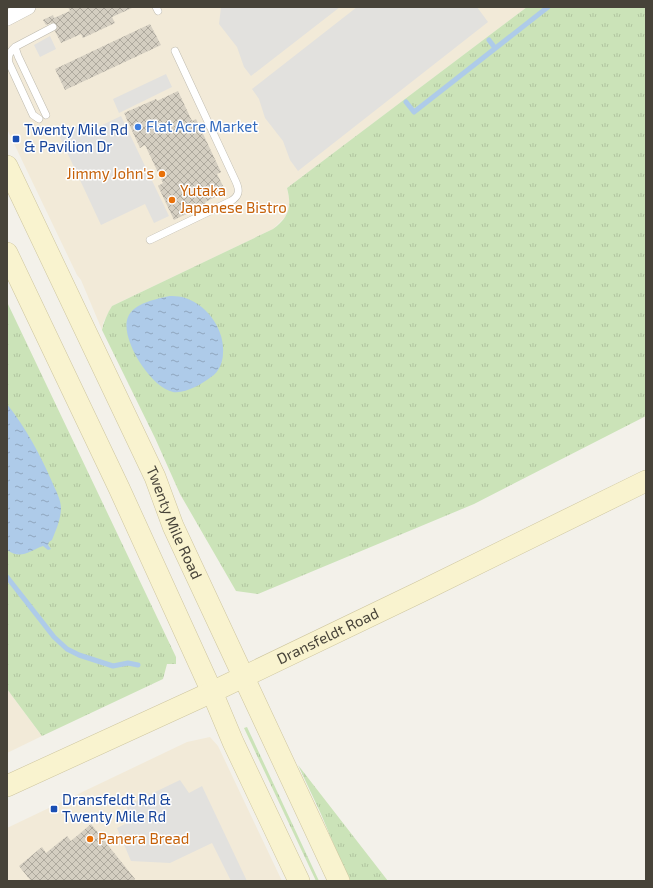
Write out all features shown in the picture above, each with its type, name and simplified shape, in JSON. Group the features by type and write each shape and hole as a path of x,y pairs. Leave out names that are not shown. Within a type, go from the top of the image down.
{"main road":[{"name":"Twenty Mile Road","path":"7,166 155,477 173,526 339,881"},
{"path":"7,253 119,488 212,692 233,742 299,881"},
{"name":"Dransfeldt Road","path":"7,786 212,692 427,589 646,481"}],"street":[{"path":"7,18 28,7"}],"lane":[{"path":"15,46 42,117 33,115 8,63 8,58 15,46 53,27"},
{"path":"150,240 231,201 236,198 239,193 236,182 175,51"}],"shaded area":[{"path":"7,7 527,7 287,188 290,203 289,209 286,216 273,229 112,306 103,323 102,330 81,280 77,275 7,129"},
{"path":"221,7 340,7 251,76 244,67 237,47 219,24"},
{"path":"357,7 477,7 488,22 298,171 290,160 283,141 265,118 259,99 252,89"},
{"path":"50,36 56,49 40,57 34,45"},
{"path":"166,74 172,87 119,113 113,99"},
{"path":"121,116 169,216 154,223 145,204 101,225 59,135 86,122 90,131"},
{"path":"7,689 42,736 7,753"},
{"path":"210,737 218,746 282,881 7,881 7,828 187,742"},
{"path":"180,780 189,793 202,786 247,881 231,881 212,843 170,863 131,861 117,828 133,820 126,806"}],"green space":[{"path":"527,7 646,7 646,416 474,504 258,594 236,591 180,494 155,438 102,330 107,315 112,306 273,229 283,220 288,211 289,201 287,188"},
{"path":"7,302 176,657 176,664 167,664 163,679 42,736 7,689"},
{"path":"247,727 319,881 316,881 244,728"},
{"path":"298,765 388,881 349,881 321,814"}],"water":[{"path":"170,296 191,300 206,311 217,326 223,344 222,360 214,375 188,390 178,392 173,392 164,388 155,382 147,372 132,349 126,326 128,317 135,308 146,302"},
{"path":"7,404 27,432 60,502 61,512 57,528 48,545 51,549 48,550 43,546 25,554 17,554 7,550"}],"building":[{"path":"68,7 132,8 112,17 115,23 83,38 81,34 61,43 51,23 46,25 43,20 53,15 54,18 70,11"},
{"path":"150,24 161,45 65,90 55,69"},
{"path":"178,91 192,121 196,119 221,172 217,174 226,192 174,220 158,186 163,183 145,145 140,148 124,113 156,99 157,101"},
{"path":"91,824 135,879 134,881 31,881 19,866 42,847 46,853 67,836 71,841"}],"waterway":[{"path":"406,102 414,112 548,7"},
{"path":"489,40 495,48"},
{"path":"7,577 54,637 67,649 79,655 113,666 128,663 138,665"}],"place":[{"name":"Flat Acre Market","path":"138,127"},
{"name":"Twenty Mile Rd & Pavilion Dr","path":"16,139"},
{"name":"Jimmy John's","path":"162,174"},
{"name":"Yutaka Japanese Bistro","path":"172,200"},
{"name":"Dransfeldt Rd & Twenty Mile Rd","path":"54,809"},
{"name":"Panera Bread","path":"90,839"}]}
